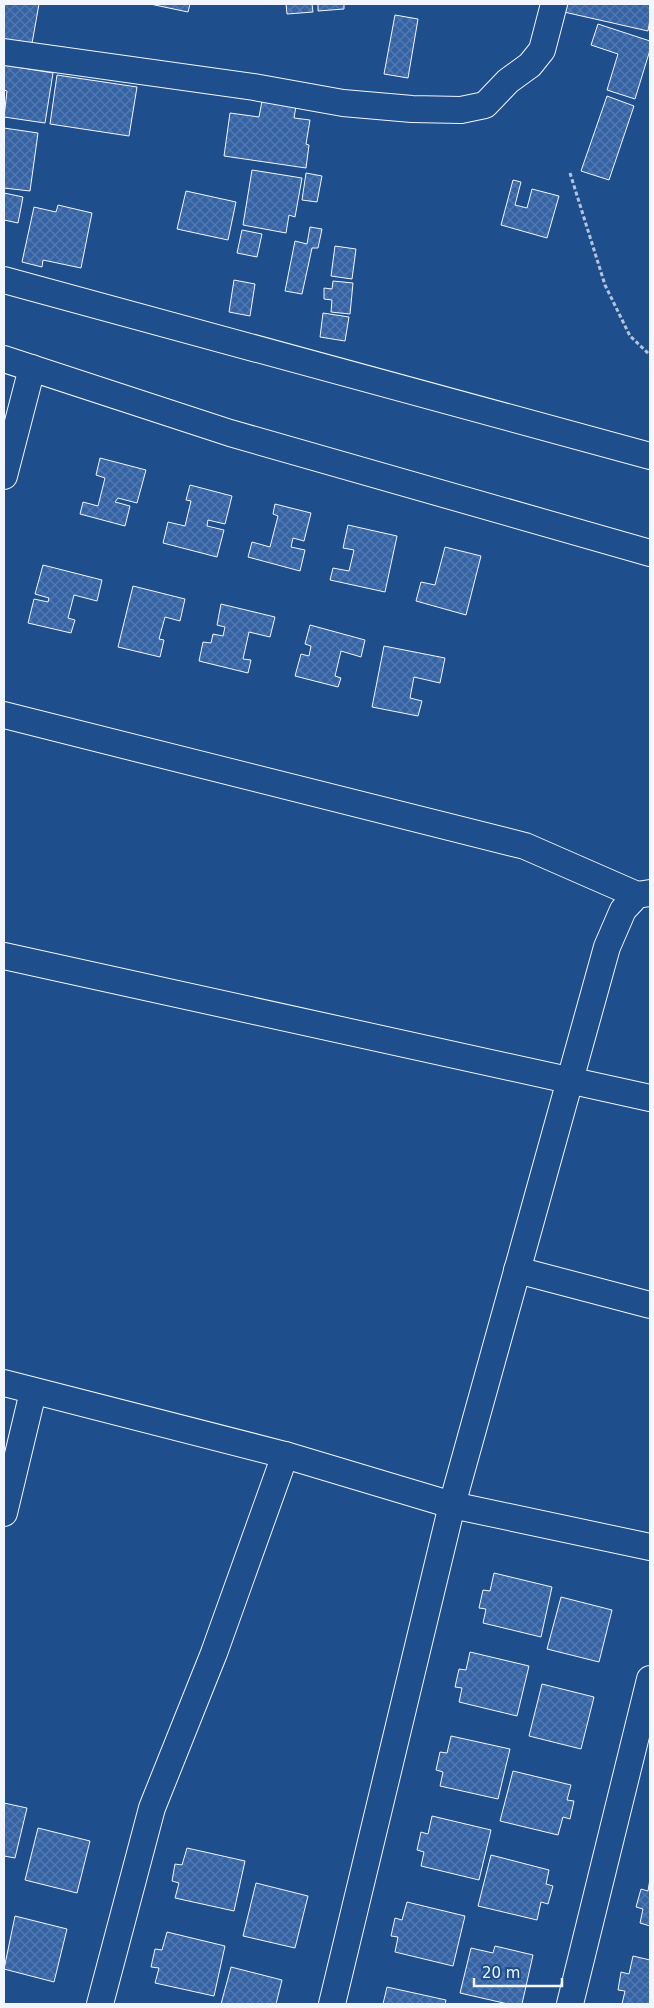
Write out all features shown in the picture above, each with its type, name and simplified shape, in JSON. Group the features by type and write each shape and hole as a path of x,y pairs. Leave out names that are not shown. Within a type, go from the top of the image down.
{"street":[{"path":"4,52 254,87 343,103 461,110 485,104 508,81 530,65 542,50 554,4"},
{"path":"4,280 650,456"},
{"path":"4,359 230,433 650,553"},
{"path":"4,476 32,368"},
{"path":"4,715 525,846 644,894"},
{"path":"332,2004 452,1505 607,946 623,910 644,894"},
{"path":"4,956 650,1098"},
{"path":"517,1270 650,1304"},
{"path":"4,1384 285,1455 452,1505 650,1546"},
{"path":"4,1514 33,1392"},
{"path":"100,2004 152,1808 214,1653 285,1455"},
{"path":"570,2004 650,1679"}],"path":[{"path":"570,173 605,285 630,336 650,355"}],"building":[{"path":"4,4 39,4 31,49 4,44"},
{"path":"150,4 190,4 188,12"},
{"path":"286,4 312,4 313,12 287,14"},
{"path":"318,4 344,4 344,9 318,11"},
{"path":"566,4 650,4 648,31 564,12"},
{"path":"395,15 418,19 408,78 384,74"},
{"path":"598,24 650,41 650,50 635,99 607,90 618,54 591,45"},
{"path":"4,65 53,73 45,123 4,117 7,91 4,90"},
{"path":"57,75 137,87 129,136 50,124"},
{"path":"607,96 634,106 609,180 581,171"},
{"path":"262,101 296,106 294,118 310,120 306,144 309,145 306,168 224,156 230,113 259,117"},
{"path":"4,128 38,133 30,191 4,188"},
{"path":"252,170 302,178 295,217 289,215 286,233 243,225"},
{"path":"306,173 322,176 317,202 302,200"},
{"path":"513,180 521,182 515,205 527,208 532,189 559,196 547,238 501,225"},
{"path":"186,191 236,202 228,240 177,229"},
{"path":"4,193 23,197 18,223 4,220"},
{"path":"58,205 92,213 81,268 43,260 42,267 22,262 34,207 56,212"},
{"path":"310,227 322,229 318,248 312,248 302,294 285,291 295,241 307,244"},
{"path":"242,230 262,234 257,257 237,253"},
{"path":"335,246 356,249 352,279 331,276"},
{"path":"234,280 255,284 250,316 229,312"},
{"path":"333,281 353,283 350,314 331,312 332,300 324,299 324,288 332,289"},
{"path":"323,313 349,317 345,341 320,337"},
{"path":"100,458 146,470 137,503 118,498 115,502 130,506 125,526 80,514 83,502 98,506 105,478 96,475"},
{"path":"190,485 232,496 225,524 208,520 207,526 224,530 217,557 163,543 168,522 185,526 191,501 186,500"},
{"path":"275,504 311,513 304,541 293,538 291,547 305,550 300,571 248,557 252,542 270,547 278,516 273,514"},
{"path":"348,525 397,536 385,592 330,580 333,568 349,571 354,550 343,548"},
{"path":"445,547 481,556 466,615 416,601 421,582 435,585"},
{"path":"43,565 102,580 97,601 74,595 68,618 75,620 71,633 28,623 34,599 48,602 49,598 35,594"},
{"path":"133,586 185,599 180,621 165,617 159,639 164,640 160,657 118,647"},
{"path":"221,604 275,617 270,637 249,632 243,659 251,660 248,673 199,661 203,642 211,643 213,634 223,636 225,627 217,625"},
{"path":"310,625 365,640 361,657 341,651 335,676 341,678 338,687 295,676 301,654 309,656 311,646 305,644"},
{"path":"384,646 445,658 440,683 414,677 410,698 422,701 418,716 372,707"},
{"path":"494,1573 552,1587 541,1637 483,1623 486,1609 479,1608 483,1590 490,1591"},
{"path":"561,1597 612,1610 599,1662 547,1649"},
{"path":"470,1652 529,1666 517,1716 459,1702 462,1688 455,1687 459,1669 466,1670"},
{"path":"542,1684 594,1697 581,1749 529,1736"},
{"path":"451,1736 510,1749 498,1799 440,1786 443,1772 436,1770 440,1752 447,1753"},
{"path":"513,1771 571,1785 567,1800 574,1801 570,1819 563,1817 558,1835 500,1821"},
{"path":"4,1803 27,1808 15,1858 4,1856"},
{"path":"432,1816 491,1830 479,1880 421,1866 424,1852 417,1850 421,1832 428,1834"},
{"path":"38,1828 90,1841 77,1893 25,1880"},
{"path":"187,1848 245,1861 234,1911 175,1898 179,1883 172,1881 175,1864 182,1865"},
{"path":"491,1855 549,1870 546,1884 553,1886 548,1904 541,1902 537,1920 478,1906"},
{"path":"650,1879 650,1926 640,1923 643,1909 636,1907 641,1889 648,1891"},
{"path":"256,1883 308,1896 295,1948 243,1936"},
{"path":"407,1902 465,1916 453,1966 395,1952 398,1937 391,1936 395,1918 402,1920"},
{"path":"15,1916 67,1929 54,1982 4,1969"},
{"path":"167,1932 225,1946 214,1996 155,1983 159,1968 151,1967 155,1949 162,1950"},
{"path":"495,1946 533,1955 522,2004 508,2004 460,1993 471,1948 493,1953"},
{"path":"633,1956 650,1960 650,2004 622,2004 625,1991 618,1990 621,1972 629,1974"},
{"path":"231,1967 282,1980 276,2004 221,2004"},
{"path":"387,1987 446,2000 445,2004 383,2004"}]}
